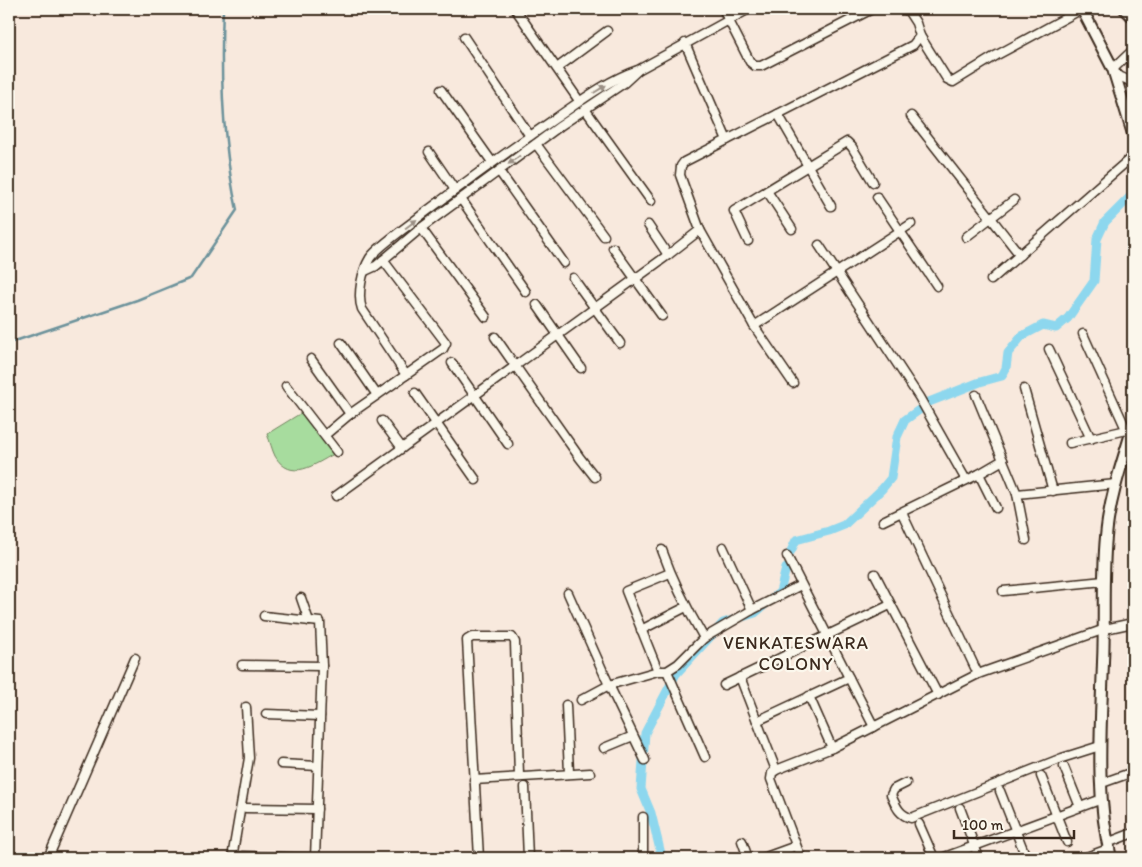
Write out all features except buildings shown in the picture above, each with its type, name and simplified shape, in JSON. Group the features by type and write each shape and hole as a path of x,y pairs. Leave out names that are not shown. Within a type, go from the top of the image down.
{"street":[{"path":"723,9 750,62 755,66 761,66 872,9"},
{"path":"365,271 376,266 421,228 560,126 624,83 638,70 684,43 750,9"},
{"path":"908,9 916,23 920,36 949,82 953,82 997,54 1082,9 1113,72 1133,134"},
{"path":"1123,9 1133,19"},
{"path":"516,10 580,102"},
{"path":"556,68 607,31"},
{"path":"464,36 530,136"},
{"path":"793,383 754,326 700,230 680,175 681,166 684,162 913,45 920,36"},
{"path":"684,43 727,140"},
{"path":"1113,72 1133,50"},
{"path":"406,375 362,309 360,303 359,296 365,271 371,258 396,236 492,162 622,75 638,70"},
{"path":"1113,72 1133,85"},
{"path":"441,90 492,162"},
{"path":"585,110 651,201"},
{"path":"778,114 831,206"},
{"path":"910,116 1020,255"},
{"path":"555,119 560,126"},
{"path":"748,241 734,211 847,142 873,182"},
{"path":"536,144 604,236"},
{"path":"429,152 455,190"},
{"path":"991,280 1133,156"},
{"path":"499,171 564,263"},
{"path":"472,177 479,186"},
{"path":"767,191 792,229"},
{"path":"877,197 938,286"},
{"path":"461,200 526,292"},
{"path":"966,237 1014,200"},
{"path":"754,326 911,224"},
{"path":"648,225 668,255"},
{"path":"421,228 486,317"},
{"path":"336,496 558,336 700,230"},
{"path":"396,236 403,245"},
{"path":"819,245 919,397 966,480"},
{"path":"613,248 662,316"},
{"path":"325,435 350,414 443,349 446,343 383,260"},
{"path":"573,278 620,342"},
{"path":"537,304 580,368"},
{"path":"1083,334 1131,428 1130,447 1116,484 1106,536 1104,581 1105,629 1100,746 1102,800 1109,850"},
{"path":"495,337 595,477"},
{"path":"341,343 377,395"},
{"path":"1049,349 1091,439"},
{"path":"311,359 350,414"},
{"path":"452,363 508,444"},
{"path":"286,386 338,452"},
{"path":"1024,389 1053,490"},
{"path":"416,393 476,480"},
{"path":"976,395 1016,494 1026,540"},
{"path":"382,421 402,448"},
{"path":"1070,443 1131,428"},
{"path":"884,520 902,513 1003,460"},
{"path":"978,474 996,508"},
{"path":"1016,494 1116,484"},
{"path":"902,513 978,674"},
{"path":"722,547 752,610"},
{"path":"662,550 670,573 686,607 704,638"},
{"path":"787,556 874,727"},
{"path":"670,573 626,591 641,630 705,758"},
{"path":"875,574 938,695"},
{"path":"1003,591 1104,581"},
{"path":"581,700 609,685 662,671 678,664 704,638 752,610 801,585"},
{"path":"568,592 644,760"},
{"path":"301,598 309,621"},
{"path":"724,685 890,605"},
{"path":"641,630 686,607"},
{"path":"242,856 314,858 322,666 320,622 264,616"},
{"path":"801,858 771,779 772,773 776,770 832,748 978,674 1105,629 1133,623"},
{"path":"479,858 467,640 477,636 512,637 515,642 518,776"},
{"path":"48,858 135,658"},
{"path":"242,666 322,666"},
{"path":"740,677 776,770"},
{"path":"756,721 849,678"},
{"path":"809,696 832,748"},
{"path":"566,705 569,773"},
{"path":"232,858 249,758 246,707"},
{"path":"266,714 320,716"},
{"path":"604,748 633,736"},
{"path":"906,783 894,789 892,795 896,806 903,816 910,818 1062,758 1100,746"},
{"path":"280,764 318,766"},
{"path":"1064,767 1080,807"},
{"path":"1102,783 1133,772"},
{"path":"474,780 590,773"},
{"path":"1041,776 1067,842"},
{"path":"525,787 528,858"},
{"path":"1000,791 1026,857"},
{"path":"942,858 1102,800"},
{"path":"246,808 317,809"},
{"path":"960,808 979,858"},
{"path":"643,817 643,858"},
{"path":"919,824 934,858"},
{"path":"1084,858 1109,850 1133,833"},
{"path":"742,840 748,858"},
{"path":"763,858 796,846"}],"green space":[{"path":"301,413 334,454 311,466 296,470 281,464 275,456 267,434"}],"waterway":[{"path":"9,343 137,300 191,278 237,210 228,160 223,110 223,9"},
{"path":"929,402 980,382 1002,376 1006,368 1008,353 1022,336 1043,325 1056,328 1068,318 1094,281 1097,239 1105,222 1133,194"},
{"path":"791,551 796,540 844,525 882,489 891,478 897,437 905,420 919,410"},
{"path":"662,858 651,813 641,789 645,733 676,674 723,623 755,613 780,592 786,568"}],"district":[{"name":"VENKATESWARA COLONY","path":"796,653"}]}
